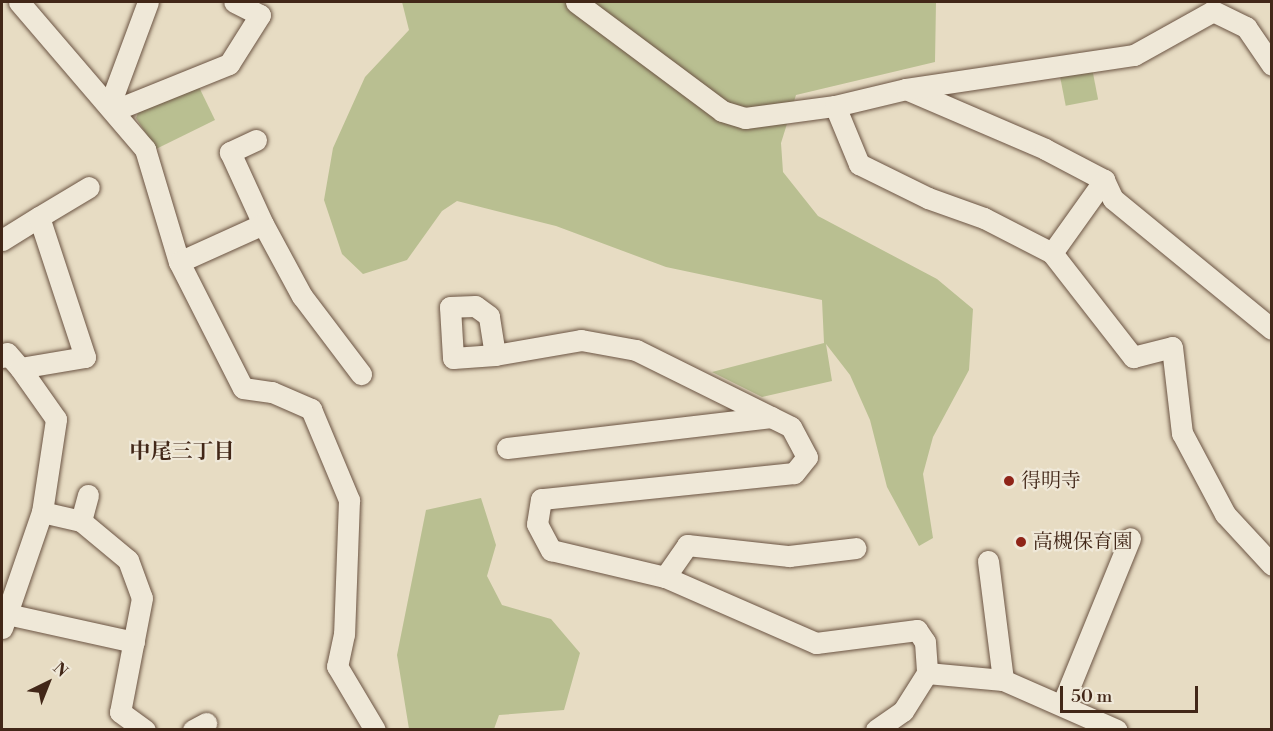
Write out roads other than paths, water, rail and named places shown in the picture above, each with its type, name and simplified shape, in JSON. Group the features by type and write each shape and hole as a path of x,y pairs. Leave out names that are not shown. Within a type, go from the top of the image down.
{"street":[{"path":"18,2 113,107 145,149 178,262 243,388 272,392 311,409 349,500 344,634 337,666 375,729"},
{"path":"37,22 45,2"},
{"path":"113,107 148,2"},
{"path":"113,107 229,64 260,15 234,2"},
{"path":"576,2 722,111 745,118 835,106 906,89 1134,55 1212,6 1246,27 1272,65"},
{"path":"906,89 1104,180 1113,199 1272,329"},
{"path":"835,106 859,164 928,198 984,218 1052,253 1133,357 1172,347 1182,433 1225,514 1272,565"},
{"path":"256,140 230,152 262,224 302,296 361,374"},
{"path":"1052,253 1104,180"},
{"path":"2,240 89,187"},
{"path":"20,368 85,357 39,218"},
{"path":"178,262 262,224"},
{"path":"495,355 581,340 636,350 771,417 801,438 807,457 794,473 541,499 537,524 551,550 664,577 816,643 917,630 925,642 927,673 903,711 876,729"},
{"path":"2,357 7,353 56,418 42,513 4,621 134,642"},
{"path":"507,448 771,417"},
{"path":"81,521 88,495"},
{"path":"42,513 81,521 128,560 142,598 120,712 145,729"},
{"path":"1062,705 1130,538"},
{"path":"664,577 687,545 789,556 856,548"},
{"path":"988,561 1003,680"},
{"path":"927,673 1003,680 1117,729"}],"place":[{"name":"得明寺","path":"1009,481"},
{"name":"高槻保育園","path":"1021,542"}],"district":[{"name":"中尾三丁目","path":"182,452"}]}
